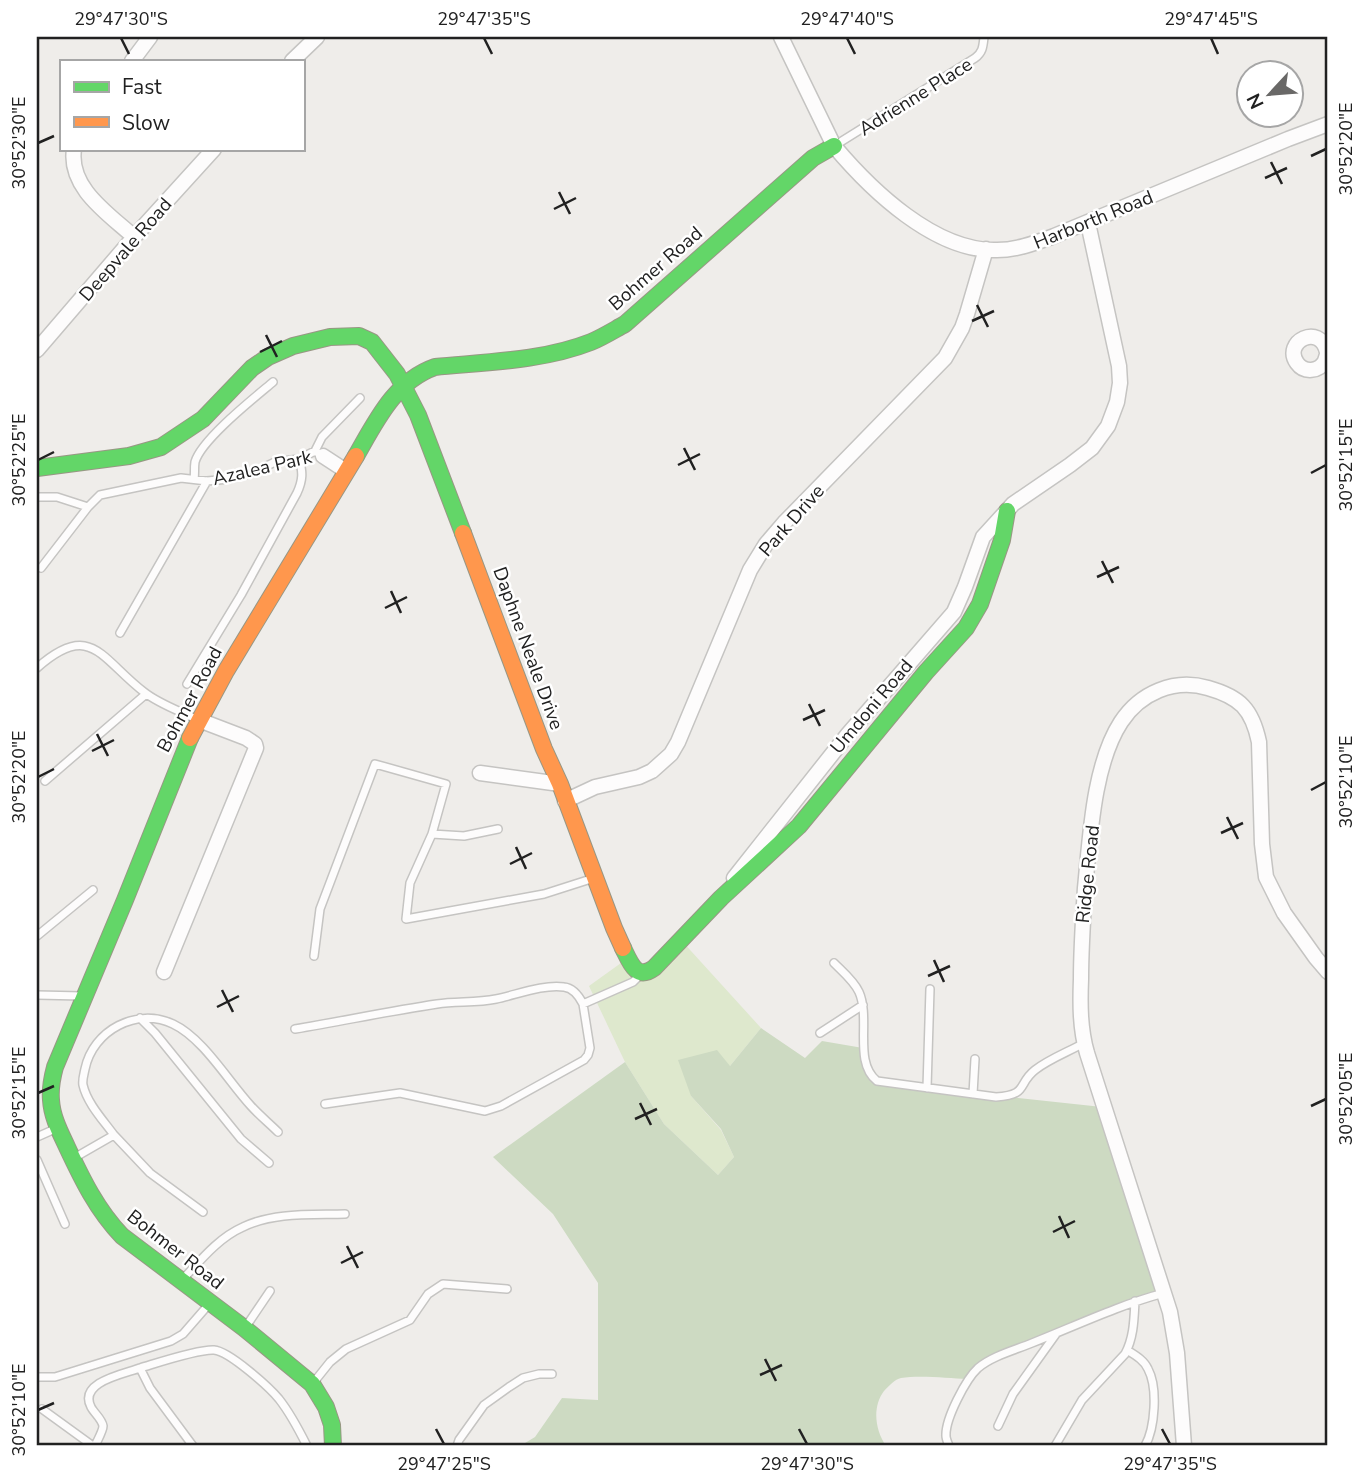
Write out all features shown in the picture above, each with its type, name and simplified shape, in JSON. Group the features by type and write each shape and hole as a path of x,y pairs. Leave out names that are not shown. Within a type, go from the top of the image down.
{"street":[{"path":"133,60 150,37"},
{"path":"293,60 317,37"},
{"name":"Harborth Road","path":"781,37 834,146 867,181 909,218 946,239 971,247 995,250 1023,247 1328,124"},
{"name":"Bohmer Road","path":"333,1446 327,1407 312,1384 114,1228 95,1202 58,1128 51,1105 51,1082 55,1067 175,772 199,720 377,420 403,385 417,373 435,367 547,354 606,336 625,324 813,158 834,146"},
{"path":"74,150 74,166 80,183 134,237"},
{"name":"Deepvale Road","path":"37,350 213,150"},
{"name":"Umdoni Road","path":"642,973 647,974 654,968 721,898 799,826 926,672 966,628 980,604 1002,540 1007,511 1021,498 1092,448 1108,426 1117,402 1119,366 1088,223"},
{"name":"Park Drive","path":"565,801 595,787 639,777 652,771 671,754 750,570 766,544 945,358 967,314 986,249"},
{"name":"Daphne Neale Drive","path":"37,468 129,456 162,447 203,419 252,368 268,357 293,346 345,335 359,336 372,342 397,374 418,415 614,928 627,956 636,970 642,973"},
{"name":"Azalea Park","path":"319,454 346,471"},
{"name":"Ridge Road","path":"1184,1446 1176,1343 1170,1312 1084,1043 1080,1011 1081,933 1090,832 1103,764 1120,724 1136,704 1149,694 1173,685 1199,685 1230,695 1239,702 1256,729 1259,742 1262,844 1266,877 1290,923 1328,972"},
{"path":"164,972 256,748 255,744 246,738 199,720"},
{"path":"480,773 560,784"}],"lane":[{"name":"Adrienne Place","path":"834,146 975,58 980,54 984,37"},
{"path":"194,479 195,462 204,447 272,382"},
{"path":"319,454 322,437 360,398"},
{"name":"Azalea Park","path":"41,568 100,495 181,478 207,481 229,479 250,474 275,462 319,454"},
{"path":"187,684 298,493 302,482 299,459"},
{"path":"120,633 207,481"},
{"path":"37,497 57,497 88,507"},
{"path":"37,668 65,647 76,644 93,647 146,694 199,720"},
{"path":"45,780 146,694"},
{"path":"314,956 320,909 375,764 446,784 432,834 410,883 406,919 544,894 594,877"},
{"path":"432,834 464,836 498,829"},
{"path":"37,936 93,890"},
{"path":"834,963 858,989 863,1005 865,1063 871,1077 877,1082 996,1097 1010,1096 1019,1091 1032,1072 1084,1043"},
{"path":"583,1004 633,982 642,973"},
{"path":"295,1030 441,1003 495,999 562,986 578,995 583,1004 589,1055 501,1106 485,1111 400,1093 325,1104"},
{"path":"926,1088 930,989"},
{"path":"37,995 86,996"},
{"path":"820,1033 863,1005"},
{"path":"203,1212 150,1173 114,1135 88,1098 82,1082 86,1061 100,1038 111,1028 140,1018 158,1018 175,1025 197,1041 251,1106 278,1132"},
{"path":"140,1018 240,1139 268,1163"},
{"path":"973,1094 975,1059"},
{"path":"37,1137 58,1128"},
{"path":"73,1159 114,1135"},
{"path":"37,1160 65,1224"},
{"path":"181,1281 211,1249 243,1227 289,1215 345,1214"},
{"path":"312,1384 330,1362 346,1349 410,1320 428,1294 443,1284 508,1289"},
{"path":"244,1328 270,1291"},
{"path":"949,1446 946,1436 948,1423 970,1377 977,1369 1056,1333 1135,1301 1164,1293"},
{"path":"1055,1446 1082,1400 1127,1350 1133,1331 1135,1301"},
{"path":"37,1377 55,1377 172,1341 183,1334 210,1302"},
{"path":"998,1426 1013,1394 1056,1333"},
{"path":"42,1409 94,1446 103,1427 90,1405 88,1398 91,1389 101,1382 140,1368 212,1350 226,1354 279,1399 307,1446"},
{"path":"1127,1350 1144,1362 1151,1376 1153,1422 1152,1433 1146,1446"},
{"path":"140,1368 150,1388 193,1446"},
{"path":"457,1446 484,1405 523,1378 552,1374"}],"green space":[{"path":"681,940 761,1028 730,1066 691,1096 721,1130 734,1157 718,1175 664,1124 625,1062 589,986 628,958 636,971"},
{"path":"761,1028 805,1058 822,1041 863,1048 865,1068 877,1083 1102,1107 1163,1292 993,1357 967,1379 916,1377 897,1380 884,1391 876,1411 879,1433 886,1446 520,1446 535,1437 562,1398 598,1400 598,1283 553,1214 493,1157 625,1062 664,1124 718,1175 734,1157 721,1129 691,1096 678,1060 717,1050 730,1066"}],"traffic: fast":[{"path":"356,456 388,404 421,373 435,367 514,360 554,353 591,342 625,324 813,158 834,146"},
{"path":"37,468 129,456 161,447 203,419 252,368 268,357 293,346 330,337 359,336 372,342 397,374 418,415 463,533"},
{"path":"623,948 638,971 654,968 721,898 799,826 926,672 966,628 980,604 1002,540 1007,511"},
{"path":"190,738 55,1067 51,1088 52,1106 59,1130 78,1171 113,1226 122,1236 244,1328 312,1384 326,1407 332,1425 333,1446"}],"traffic: slow":[{"path":"190,738 226,671 356,456"},
{"path":"463,533 544,749 623,948"}]}
